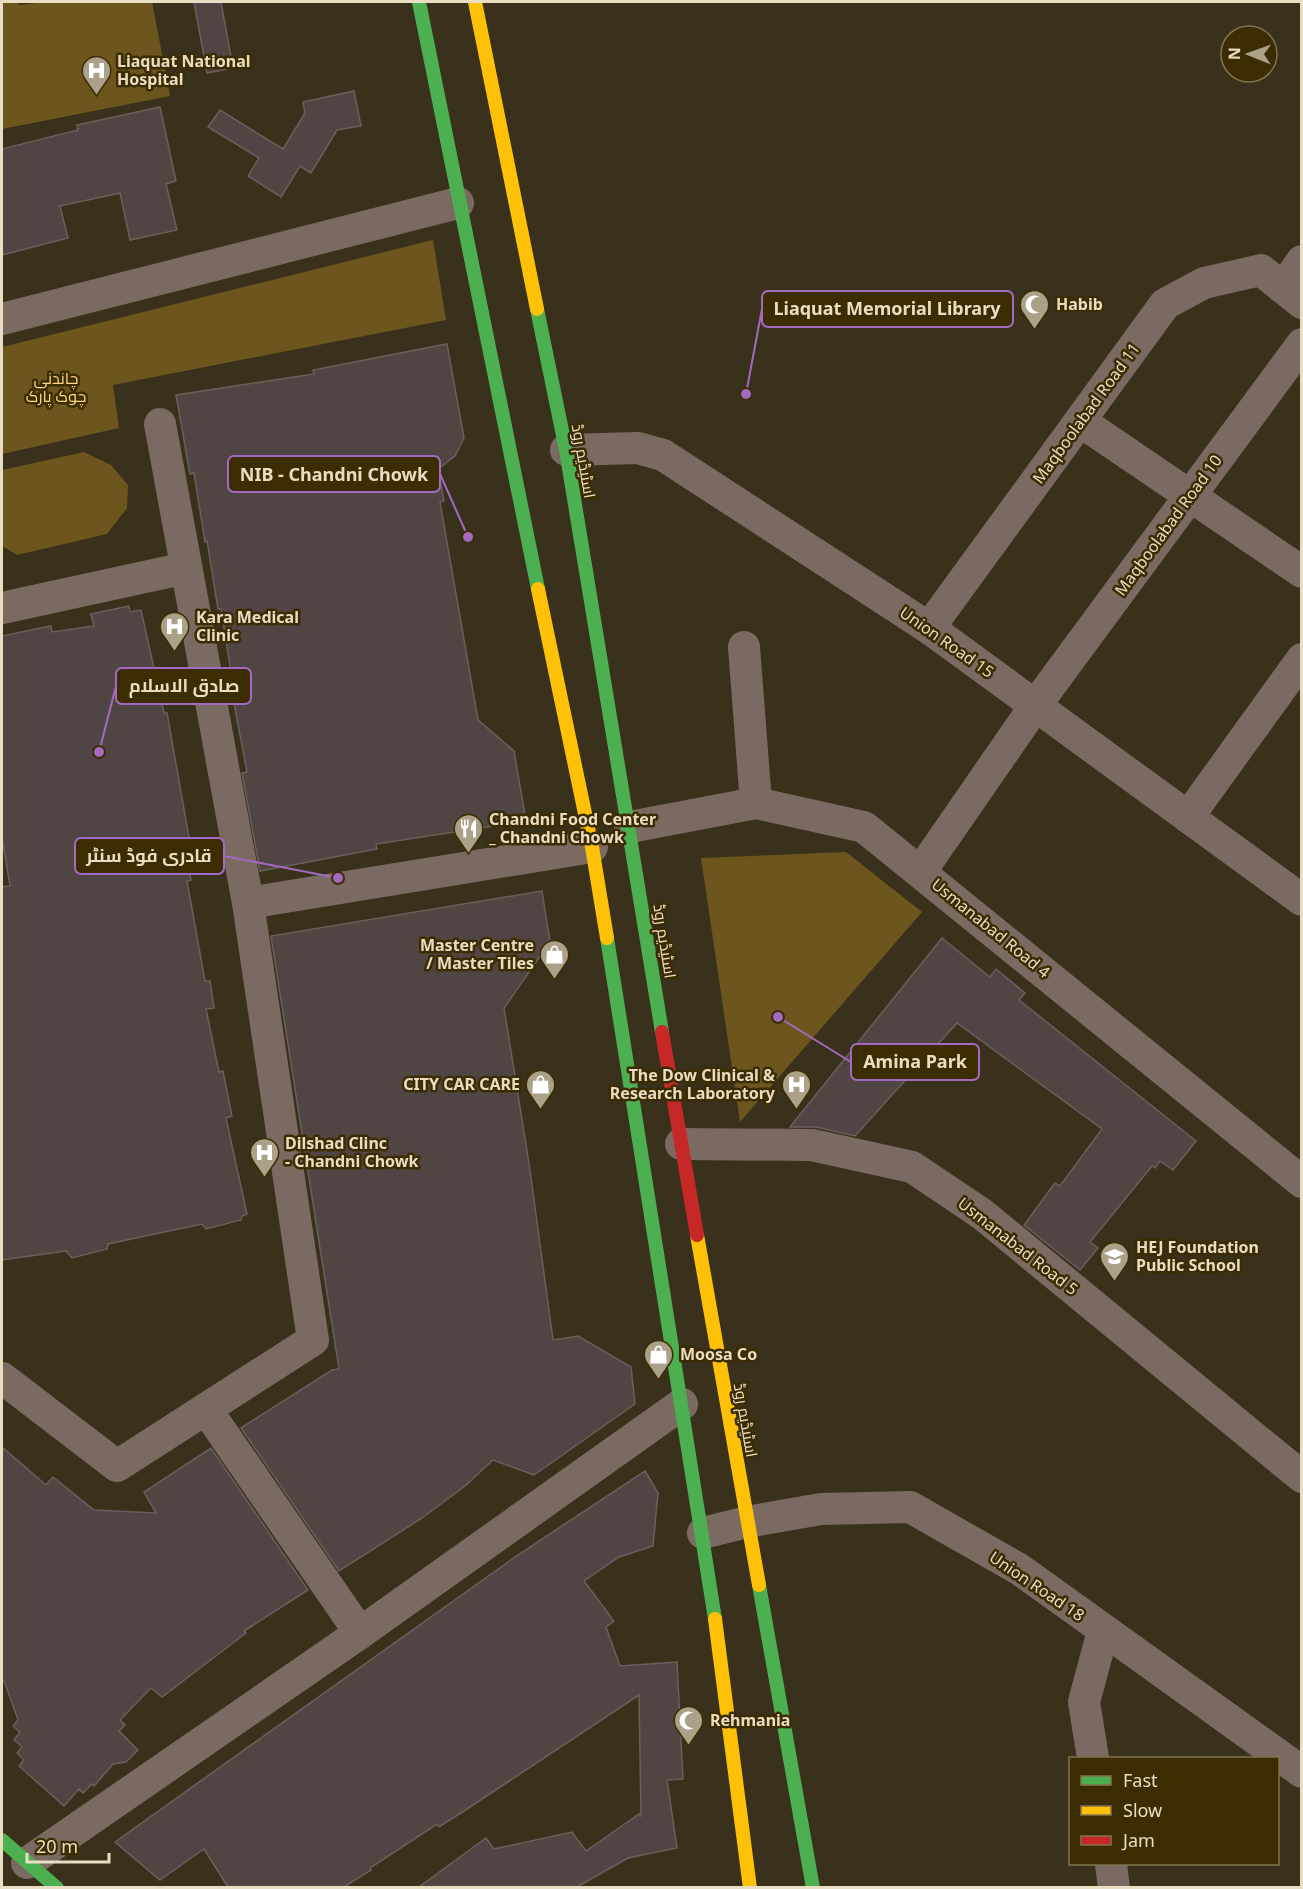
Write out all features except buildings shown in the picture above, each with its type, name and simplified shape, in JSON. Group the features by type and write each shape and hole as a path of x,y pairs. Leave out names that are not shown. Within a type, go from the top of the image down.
{"main road":[{"path":"419,2 458,203 592,847 703,1533 750,1887"},
{"name":"اسٹیڈیم روڈ","path":"475,2 566,450 681,1144 813,1887"},
{"path":"2,1840 57,1887"}],"street":[{"path":"2,318 458,203"},
{"path":"1292,295 1302,261"},
{"name":"Maqboolabad Road 11","path":"929,628 1165,304 1204,284 1261,270 1292,295"},
{"name":"Maqboolabad Road 10","path":"1035,706 1302,344"},
{"path":"1080,421 1191,494 1302,572"},
{"path":"2,1378 117,1466 313,1340 249,903 159,424"},
{"name":"Union Road 15","path":"566,450 638,448 663,455 929,628 1302,900"},
{"path":"2,608 186,568"},
{"path":"744,647 756,803"},
{"path":"1188,817 1302,659"},
{"path":"921,871 1035,706"},
{"name":"Usmanabad Road 4","path":"630,826 756,803 864,827 1302,1182"},
{"path":"249,903 592,847"},
{"name":"Usmanabad Road 5","path":"681,1144 812,1145 912,1167 982,1214 1302,1477"},
{"path":"27,1863 360,1633 682,1404"},
{"path":"206,1409 360,1633"},
{"name":"Union Road 18","path":"703,1533 747,1522 821,1509 910,1507 1019,1569 1302,1772"},
{"path":"1093,1757 1084,1702 1103,1631"},
{"path":"1110,1865 1114,1887"}],"green space":[{"path":"2,2 18,2 19,5 45,2 152,2 170,96 2,129"},
{"name":"چاندنی چوک پارک","path":"433,240 446,320 113,385 119,428 2,454 2,347"},
{"path":"84,452 111,465 128,485 127,508 107,534 17,555 2,546 2,470"},
{"path":"846,852 922,912 740,1122 701,858"}],"traffic: fast":[{"path":"419,2 538,589"},
{"path":"537,309 566,450 662,1032"},
{"path":"607,938 715,1619"},
{"path":"759,1585 813,1888"},
{"path":"2,1840 57,1888"}],"traffic: slow":[{"path":"475,2 537,309"},
{"path":"538,589 592,847 607,938"},
{"path":"697,1235 759,1585"},
{"path":"715,1619 750,1888"}],"traffic: jam":[{"path":"662,1032 697,1235"}],"place":[{"name":"Liaquat National Hospital","path":"96,96"},
{"name":"Habib","path":"1035,330"},
{"name":"Liaquat Memorial Library","path":"746,394"},
{"name":"NIB - Chandni Chowk","path":"468,537"},
{"name":"Kara Medical Clinic","path":"175,652"},
{"name":"صادق الاسلام","path":"99,752"},
{"name":"Chandni Food Center _ Chandni Chowk","path":"468,854"},
{"name":"قادری فوڈ سنٹر","path":"338,878"},
{"name":"Master Centre / Master Tiles","path":"555,980"},
{"name":"Amina Park","path":"778,1017"},
{"name":"CITY CAR CARE","path":"541,1110"},
{"name":"The Dow Clinical & Research Laboratory","path":"796,1110"},
{"name":"Dilshad Clinc - Chandni Chowk","path":"264,1178"},
{"name":"HEJ Foundation Public School","path":"1115,1282"},
{"name":"Moosa Co","path":"659,1380"},
{"name":"Rehmania","path":"689,1746"}]}
